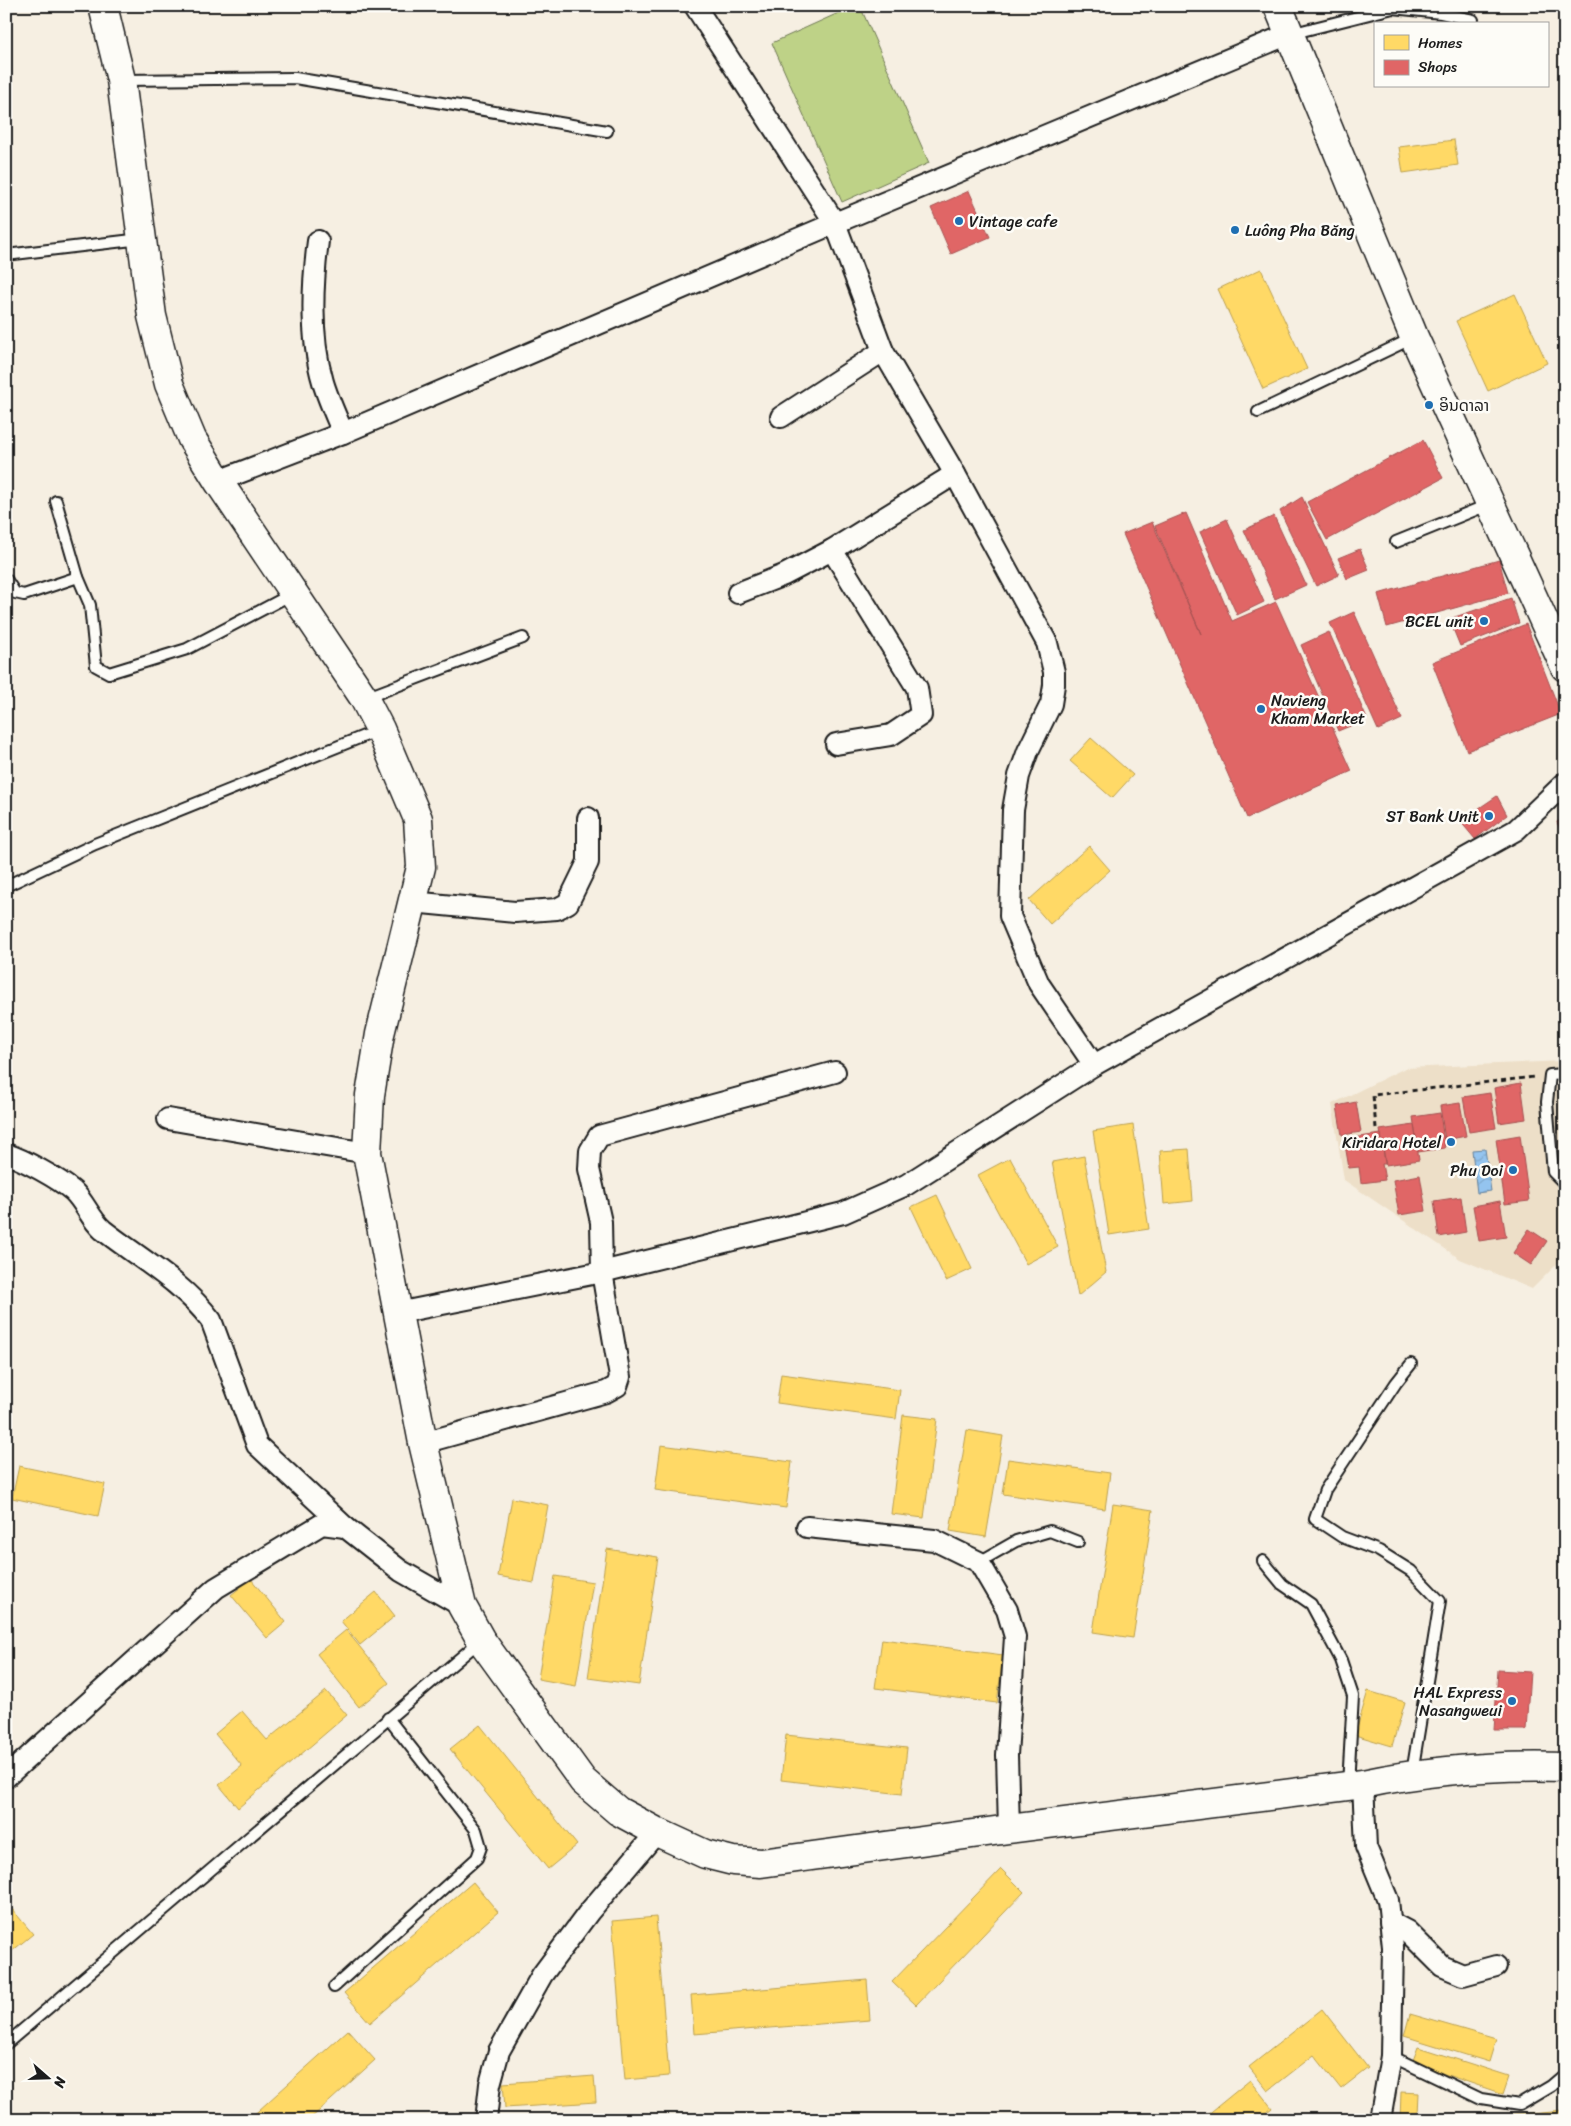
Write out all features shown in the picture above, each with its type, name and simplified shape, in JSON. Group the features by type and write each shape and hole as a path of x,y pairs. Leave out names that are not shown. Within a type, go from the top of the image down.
{"street":[{"path":"102,6 121,80 152,316 168,384 192,439 218,481 364,698 380,729 418,819 421,866 380,1034 370,1095 368,1153 397,1314 423,1443 462,1606 481,1640 583,1781 618,1811 657,1832 706,1854 733,1861 761,1864 1009,1829 1355,1785 1412,1774 1522,1766 1565,1767"},
{"path":"695,6 835,223 883,351 955,474 1048,643 1054,672 1051,704 1028,751 1019,776 1013,810 1010,916 1039,984 1094,1065"},
{"path":"1278,6 1414,337 1565,667"},
{"path":"218,481 343,433 835,223 1289,34"},
{"path":"318,241 314,273 315,342 323,382 343,433"},
{"path":"781,418 883,351"},
{"path":"738,593 784,575 832,550 955,474"},
{"path":"832,550 918,688 921,715 891,735 836,744"},
{"path":"397,1314 602,1272 843,1213 906,1185 1094,1065 1516,830 1565,783"},
{"path":"412,902 515,912 557,909 568,903 588,862 588,818"},
{"path":"423,1443 606,1392 617,1386 620,1377 602,1272 601,1222 589,1169 590,1151 598,1136 835,1072"},
{"path":"168,1119 368,1153"},
{"path":"6,1154 19,1158 73,1192 87,1213 102,1228 188,1292 211,1320 251,1435 257,1444 345,1527 401,1571 462,1606"},
{"path":"6,1777 216,1588 312,1528 322,1524 345,1527"},
{"path":"807,1527 934,1540 979,1562 1007,1610 1014,1637 1008,1755 1009,1829"},
{"path":"1355,1785 1366,1847 1388,1900 1393,1947 1391,2056 1380,2120"},
{"path":"486,2120 490,2084 499,2051 542,1975 589,1912 657,1832"},
{"path":"1390,1922 1407,1931 1442,1966 1463,1975 1496,1966"}],"lane":[{"path":"1289,34 1394,7 1441,13 1473,20"},
{"path":"121,80 295,78 607,130"},
{"path":"6,256 142,238"},
{"path":"1258,412 1414,337"},
{"path":"56,501 78,577 90,605 96,666 109,673 187,649 293,593"},
{"path":"1396,542 1491,504"},
{"path":"6,579 15,593 24,595 78,577"},
{"path":"364,698 523,638"},
{"path":"6,886 95,844 380,729"},
{"path":"1565,1074 1550,1076 1546,1102 1553,1172 1565,1184"},
{"path":"1412,1364 1396,1383 1325,1490 1315,1519 1342,1537 1379,1552 1411,1571 1440,1601 1412,1774"},
{"path":"979,1562 1016,1541 1050,1532 1078,1542"},
{"path":"1263,1561 1282,1584 1311,1604 1341,1660 1353,1696 1355,1785"},
{"path":"6,2044 481,1640"},
{"path":"334,1987 478,1858 481,1847 476,1830 388,1718"},
{"path":"1391,2056 1481,2099 1519,2105 1551,2086 1565,2074"}],"path":[{"path":"1376,1128 1373,1095 1550,1076"}],"shaded area":[{"name":"Kiridara Hotel","path":"1565,1061 1565,1256 1532,1289 1460,1259 1344,1180 1332,1104 1405,1068"}],"green space":[{"path":"854,6 860,6 929,163 842,202 772,43"}],"water":[{"path":"1485,1149 1491,1191 1477,1193 1472,1150"}],"building: Homes":[{"path":"1454,140 1458,165 1403,173 1399,147"},
{"path":"1261,269 1307,369 1263,389 1218,289"},
{"path":"1515,294 1547,363 1488,391 1456,321"},
{"path":"1091,738 1133,775 1112,798 1070,761"},
{"path":"1089,846 1110,870 1050,924 1029,900"},
{"path":"1133,1125 1149,1229 1109,1235 1093,1131"},
{"path":"1189,1149 1193,1201 1164,1204 1160,1151"},
{"path":"1084,1156 1106,1272 1078,1296 1052,1162"},
{"path":"1010,1158 1058,1247 1026,1264 978,1175"},
{"path":"937,1195 972,1269 946,1281 911,1207"},
{"path":"781,1374 900,1390 896,1419 777,1403"},
{"path":"903,1415 937,1419 924,1518 891,1514"},
{"path":"967,1430 1003,1436 986,1537 950,1531"},
{"path":"661,1445 792,1462 786,1508 655,1490"},
{"path":"1008,1459 1110,1473 1105,1509 1003,1494"},
{"path":"19,1466 105,1484 98,1516 12,1498"},
{"path":"512,1498 548,1505 534,1583 498,1576"},
{"path":"1113,1504 1153,1510 1133,1638 1093,1632"},
{"path":"607,1549 658,1557 639,1685 588,1678"},
{"path":"555,1576 593,1582 576,1686 538,1679"},
{"path":"251,1579 286,1622 267,1638 231,1595"},
{"path":"376,1592 395,1616 360,1645 341,1621"},
{"path":"346,1630 389,1683 359,1707 317,1654"},
{"path":"882,1639 1003,1655 997,1703 875,1688"},
{"path":"326,1691 347,1715 238,1808 219,1785 242,1766 215,1734 242,1711 267,1740"},
{"path":"1368,1691 1405,1702 1392,1746 1355,1735"},
{"path":"480,1725 577,1845 548,1869 450,1749"},
{"path":"786,1735 907,1748 902,1794 781,1780"},
{"path":"1001,1869 1024,1892 916,2005 892,1982"},
{"path":"473,1882 498,1912 370,2023 344,1993"},
{"path":"6,1902 33,1934 6,1956"},
{"path":"656,1917 669,2076 625,2080 612,1921"},
{"path":"867,1980 870,2020 694,2034 691,1995"},
{"path":"1322,2009 1368,2068 1341,2089 1314,2055 1268,2091 1249,2067"},
{"path":"1410,2014 1496,2039 1489,2062 1404,2036"},
{"path":"348,2030 375,2060 309,2120 248,2120"},
{"path":"1418,2047 1509,2076 1503,2094 1412,2063"},
{"path":"594,2076 596,2102 505,2108 503,2083"},
{"path":"1250,2080 1272,2108 1257,2120 1201,2120"},
{"path":"1401,2092 1419,2093 1418,2114 1476,2117 1476,2120 1400,2120"},
{"path":"1562,2110 1563,2120 1483,2120 1483,2118"}],"building: Shops":[{"path":"969,191 990,237 951,254 931,208"},
{"path":"1423,440 1443,478 1327,540 1307,502"},
{"path":"1302,497 1339,575 1316,586 1280,511"},
{"name":"Navieng Kham Market","path":"1186,513 1232,621 1276,602 1352,771 1247,818 1123,534 1152,522 1201,634 1155,526"},
{"path":"1274,516 1306,585 1275,599 1244,530"},
{"path":"1227,519 1264,602 1237,615 1200,532"},
{"path":"1360,549 1369,570 1347,579 1338,558"},
{"path":"1499,560 1508,593 1387,627 1378,594"},
{"name":"BCEL unit","path":"1511,598 1519,623 1460,646 1449,619"},
{"name":"Navieng Kham Market","path":"1354,612 1402,719 1378,730 1330,623"},
{"path":"1526,624 1561,714 1467,751 1432,662"},
{"name":"Navieng Kham Market","path":"1329,632 1367,719 1338,731 1301,645"},
{"path":"1497,796 1507,815 1475,839 1460,821"},
{"path":"1565,817 1565,842 1557,822"},
{"path":"1521,1083 1526,1119 1499,1123 1494,1088"},
{"path":"1490,1093 1496,1128 1469,1132 1463,1097"},
{"path":"1356,1102 1361,1132 1342,1135 1337,1106"},
{"path":"1460,1103 1466,1136 1445,1140 1440,1106"},
{"path":"1440,1113 1445,1148 1418,1152 1413,1117"},
{"path":"1414,1125 1419,1160 1386,1165 1380,1130"},
{"path":"1381,1134 1385,1164 1382,1164 1385,1180 1361,1183 1359,1167 1349,1168 1344,1139"},
{"name":"Phu Doi","path":"1520,1135 1529,1201 1505,1204 1496,1139"},
{"path":"1420,1175 1426,1211 1399,1215 1393,1180"},
{"path":"1461,1197 1466,1232 1439,1237 1434,1201"},
{"path":"1500,1201 1506,1237 1479,1241 1473,1206"},
{"path":"1529,1229 1547,1241 1531,1265 1513,1253"},
{"name":"HAL Express Nasangweui","path":"1498,1670 1530,1672 1526,1730 1494,1730"}],"place":[{"name":"Vintage cafe","path":"959,221"},
{"name":"Luông Pha Băng","path":"1235,230"},
{"name":"ອິນດາລາ","path":"1429,405"},
{"name":"BCEL unit","path":"1484,621"},
{"name":"Navieng Kham Market","path":"1261,709"},
{"name":"ST Bank Unit","path":"1489,816"},
{"name":"Kiridara Hotel","path":"1451,1142"},
{"name":"Phu Doi","path":"1513,1170"},
{"name":"HAL Express Nasangweui","path":"1512,1701"}]}
